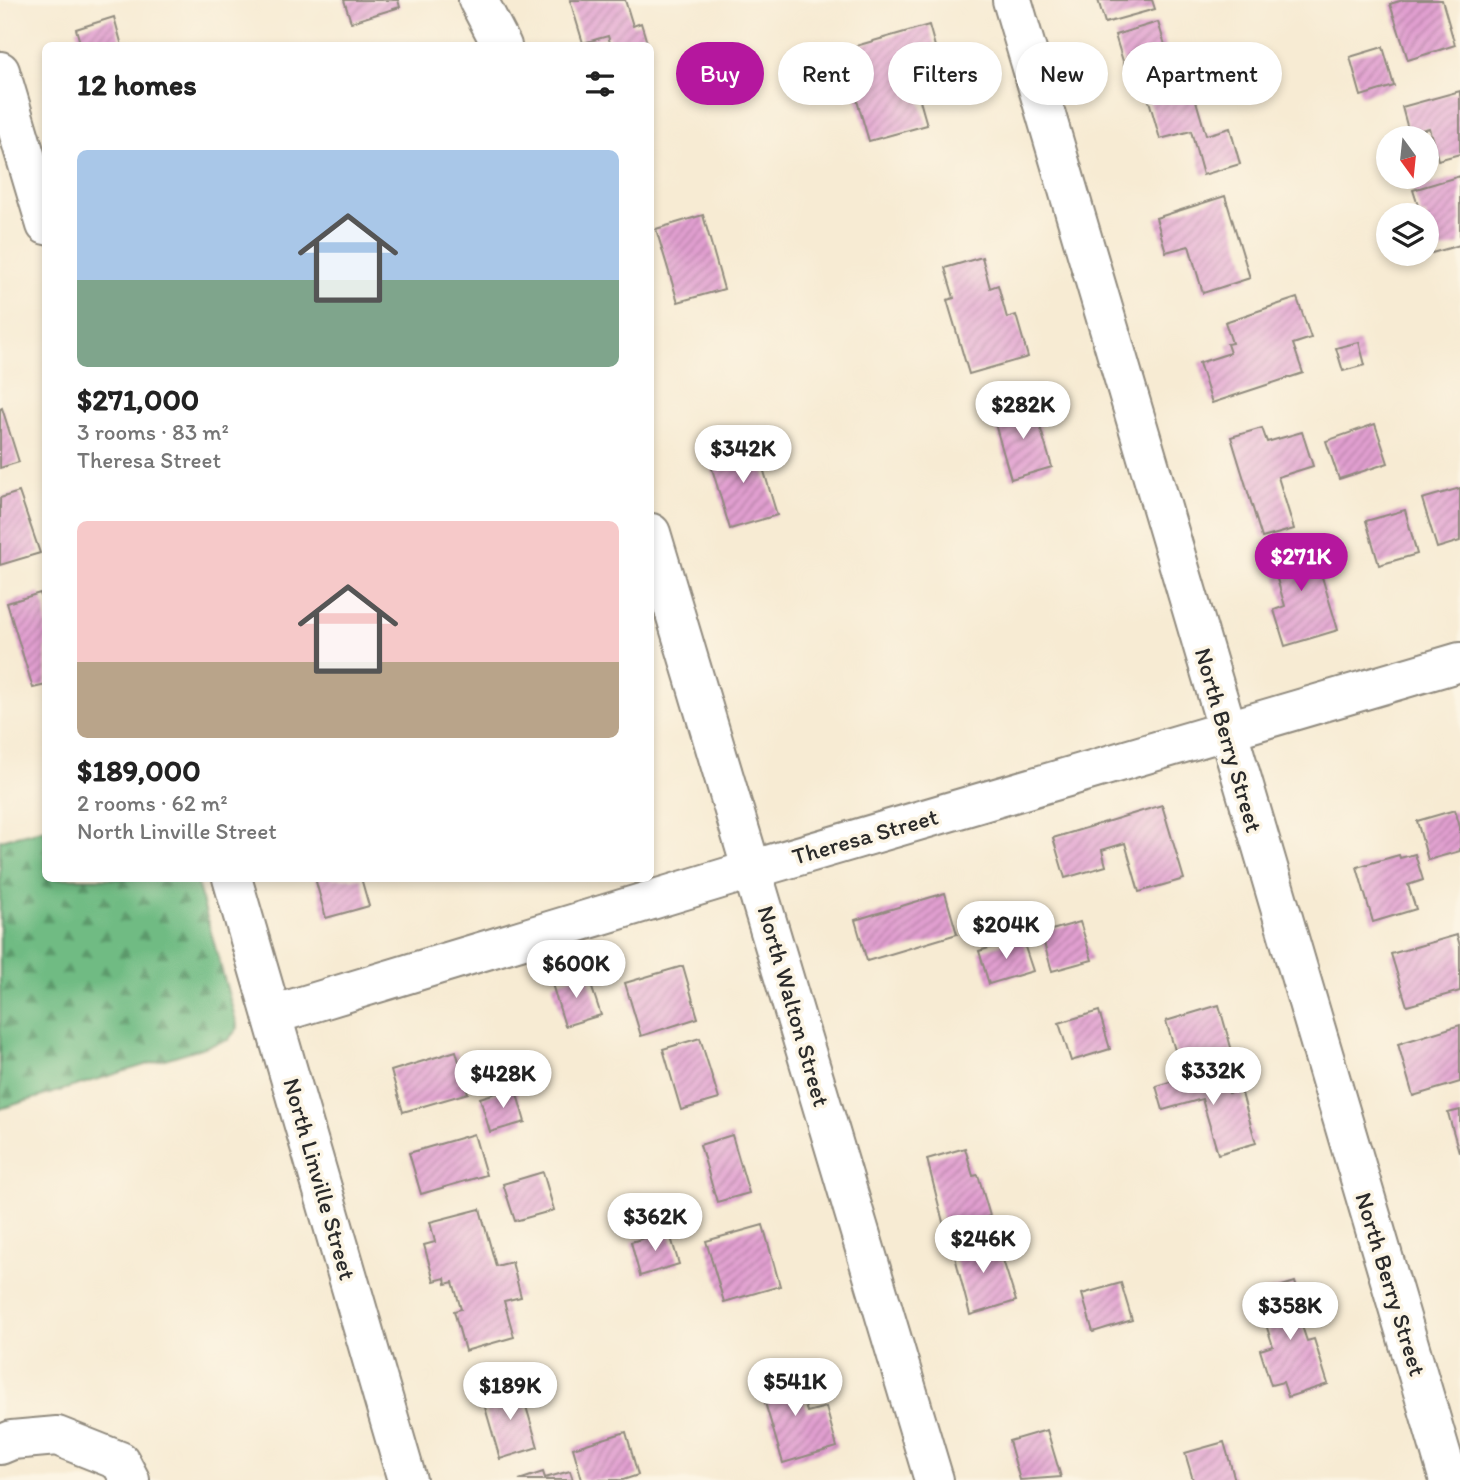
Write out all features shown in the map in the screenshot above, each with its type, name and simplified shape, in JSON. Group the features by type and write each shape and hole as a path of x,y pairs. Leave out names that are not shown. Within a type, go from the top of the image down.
{"street":[{"path":"478,0 500,42"},
{"name":"North Berry Street","path":"1012,0 1449,1480"},
{"path":"0,72 42,212"},
{"name":"North Walton Street","path":"654,543 754,869 934,1480"},
{"name":"Theresa Street","path":"272,1015 754,869 1460,662"},
{"name":"North Linville Street","path":"233,882 407,1480"},
{"path":"0,1445 12,1440 57,1436 120,1461 130,1480"}],"green space":[{"path":"42,830 42,882 197,882 238,1028 228,1040 0,1109 0,840"}],"building":[{"path":"344,0 398,0 400,7 351,22"},
{"path":"570,0 625,0 633,26 641,23 647,42 610,42 608,36 583,42"},
{"path":"1098,0 1152,0 1155,9 1105,23"},
{"path":"1403,0 1442,0 1455,45 1408,60 1390,4"},
{"path":"114,17 121,42 80,42 76,29"},
{"path":"1158,22 1164,42 1122,42 1122,58 1115,35"},
{"path":"929,25 934,42 888,42 888,105 921,105 927,125 869,141 858,105 874,105 874,42 870,42"},
{"path":"1383,47 1394,86 1361,96 1350,57"},
{"path":"1460,91 1460,154 1439,160 1439,126 1407,126 1402,107"},
{"path":"1150,105 1197,105 1206,135 1230,128 1240,164 1203,175 1191,131 1160,139"},
{"path":"1460,176 1460,245 1439,251 1439,203 1417,203 1413,190 1439,189 1439,182"},
{"path":"1225,196 1250,278 1203,293 1189,246 1166,252 1156,218"},
{"path":"703,215 724,289 678,302 656,229"},
{"path":"982,257 990,288 998,285 1007,318 1016,315 1028,357 969,374 947,300 954,298 945,268"},
{"path":"1297,298 1311,338 1293,344 1303,373 1212,403 1199,363 1230,353 1227,344 1232,343 1225,322"},
{"path":"1359,342 1365,365 1343,371 1336,348"},
{"path":"1039,403 1045,422 1039,423 1052,467 1011,479 993,417"},
{"path":"2,408 19,462 0,468 0,409"},
{"path":"1375,424 1388,463 1339,479 1326,441"},
{"path":"1262,428 1267,442 1302,432 1313,466 1278,477 1294,529 1262,538 1231,437"},
{"path":"755,441 777,515 730,529 708,455"},
{"path":"1460,488 1460,541 1437,548 1422,499"},
{"path":"19,492 40,553 0,565 0,498"},
{"path":"1405,510 1417,554 1379,565 1366,521"},
{"path":"1310,537 1338,630 1285,646 1274,610 1285,606 1268,549"},
{"path":"40,593 42,686 33,688 7,603"},
{"path":"1162,805 1184,879 1139,892 1125,843 1102,850 1106,866 1065,878 1053,838"},
{"path":"1455,810 1460,827 1460,851 1428,860 1417,821"},
{"path":"1415,854 1423,880 1408,885 1416,909 1373,922 1357,867 1399,855 1400,858"},
{"path":"316,882 362,882 369,906 326,918"},
{"path":"945,893 957,934 867,961 855,920"},
{"path":"1080,922 1092,960 1052,971 1041,933"},
{"path":"1457,935 1460,946 1460,991 1407,1006 1391,954"},
{"path":"1022,938 1033,971 989,984 979,951"},
{"path":"683,966 698,1018 641,1036 625,983"},
{"path":"587,973 601,1015 565,1026 552,984"},
{"path":"1219,1005 1234,1058 1182,1073 1166,1021"},
{"path":"1099,1011 1110,1049 1071,1061 1059,1023"},
{"path":"1460,1025 1460,1082 1413,1096 1398,1044"},
{"path":"700,1038 719,1099 681,1110 663,1049"},
{"path":"456,1051 468,1093 403,1112 391,1071"},
{"path":"1221,1067 1229,1093 1241,1090 1256,1143 1218,1154 1202,1099 1163,1110 1156,1086"},
{"path":"515,1087 525,1122 490,1132 480,1098"},
{"path":"1460,1110 1460,1152 1459,1152 1448,1113"},
{"path":"474,1134 486,1175 421,1194 409,1153"},
{"path":"732,1135 749,1193 717,1202 700,1145"},
{"path":"965,1148 973,1176 978,1175 990,1216 945,1230 927,1159"},
{"path":"543,1172 554,1210 515,1221 503,1184"},
{"path":"480,1209 496,1266 512,1262 521,1297 504,1301 514,1337 465,1351 454,1311 461,1309 453,1282 446,1284 445,1278 434,1281 424,1245 435,1242 430,1222"},
{"path":"763,1225 780,1286 724,1302 706,1241"},
{"path":"669,1231 679,1264 640,1276 631,1242"},
{"path":"990,1233 999,1261 1003,1260 1016,1301 970,1315 952,1245"},
{"path":"1295,1282 1308,1322 1301,1323 1307,1341 1314,1339 1328,1384 1288,1397 1283,1382 1271,1385 1260,1350 1273,1346 1256,1294"},
{"path":"1121,1283 1132,1320 1093,1332 1082,1294"},
{"path":"794,1368 807,1412 826,1407 837,1447 783,1463 758,1379"},
{"path":"520,1386 538,1447 500,1459 482,1397"},
{"path":"1047,1430 1061,1477 1020,1480 1009,1441"},
{"path":"626,1432 638,1475 623,1480 582,1480 573,1448"},
{"path":"1224,1442 1235,1480 1193,1480 1185,1453"},
{"path":"570,1471 573,1480 519,1480 543,1472 545,1478"}]}
